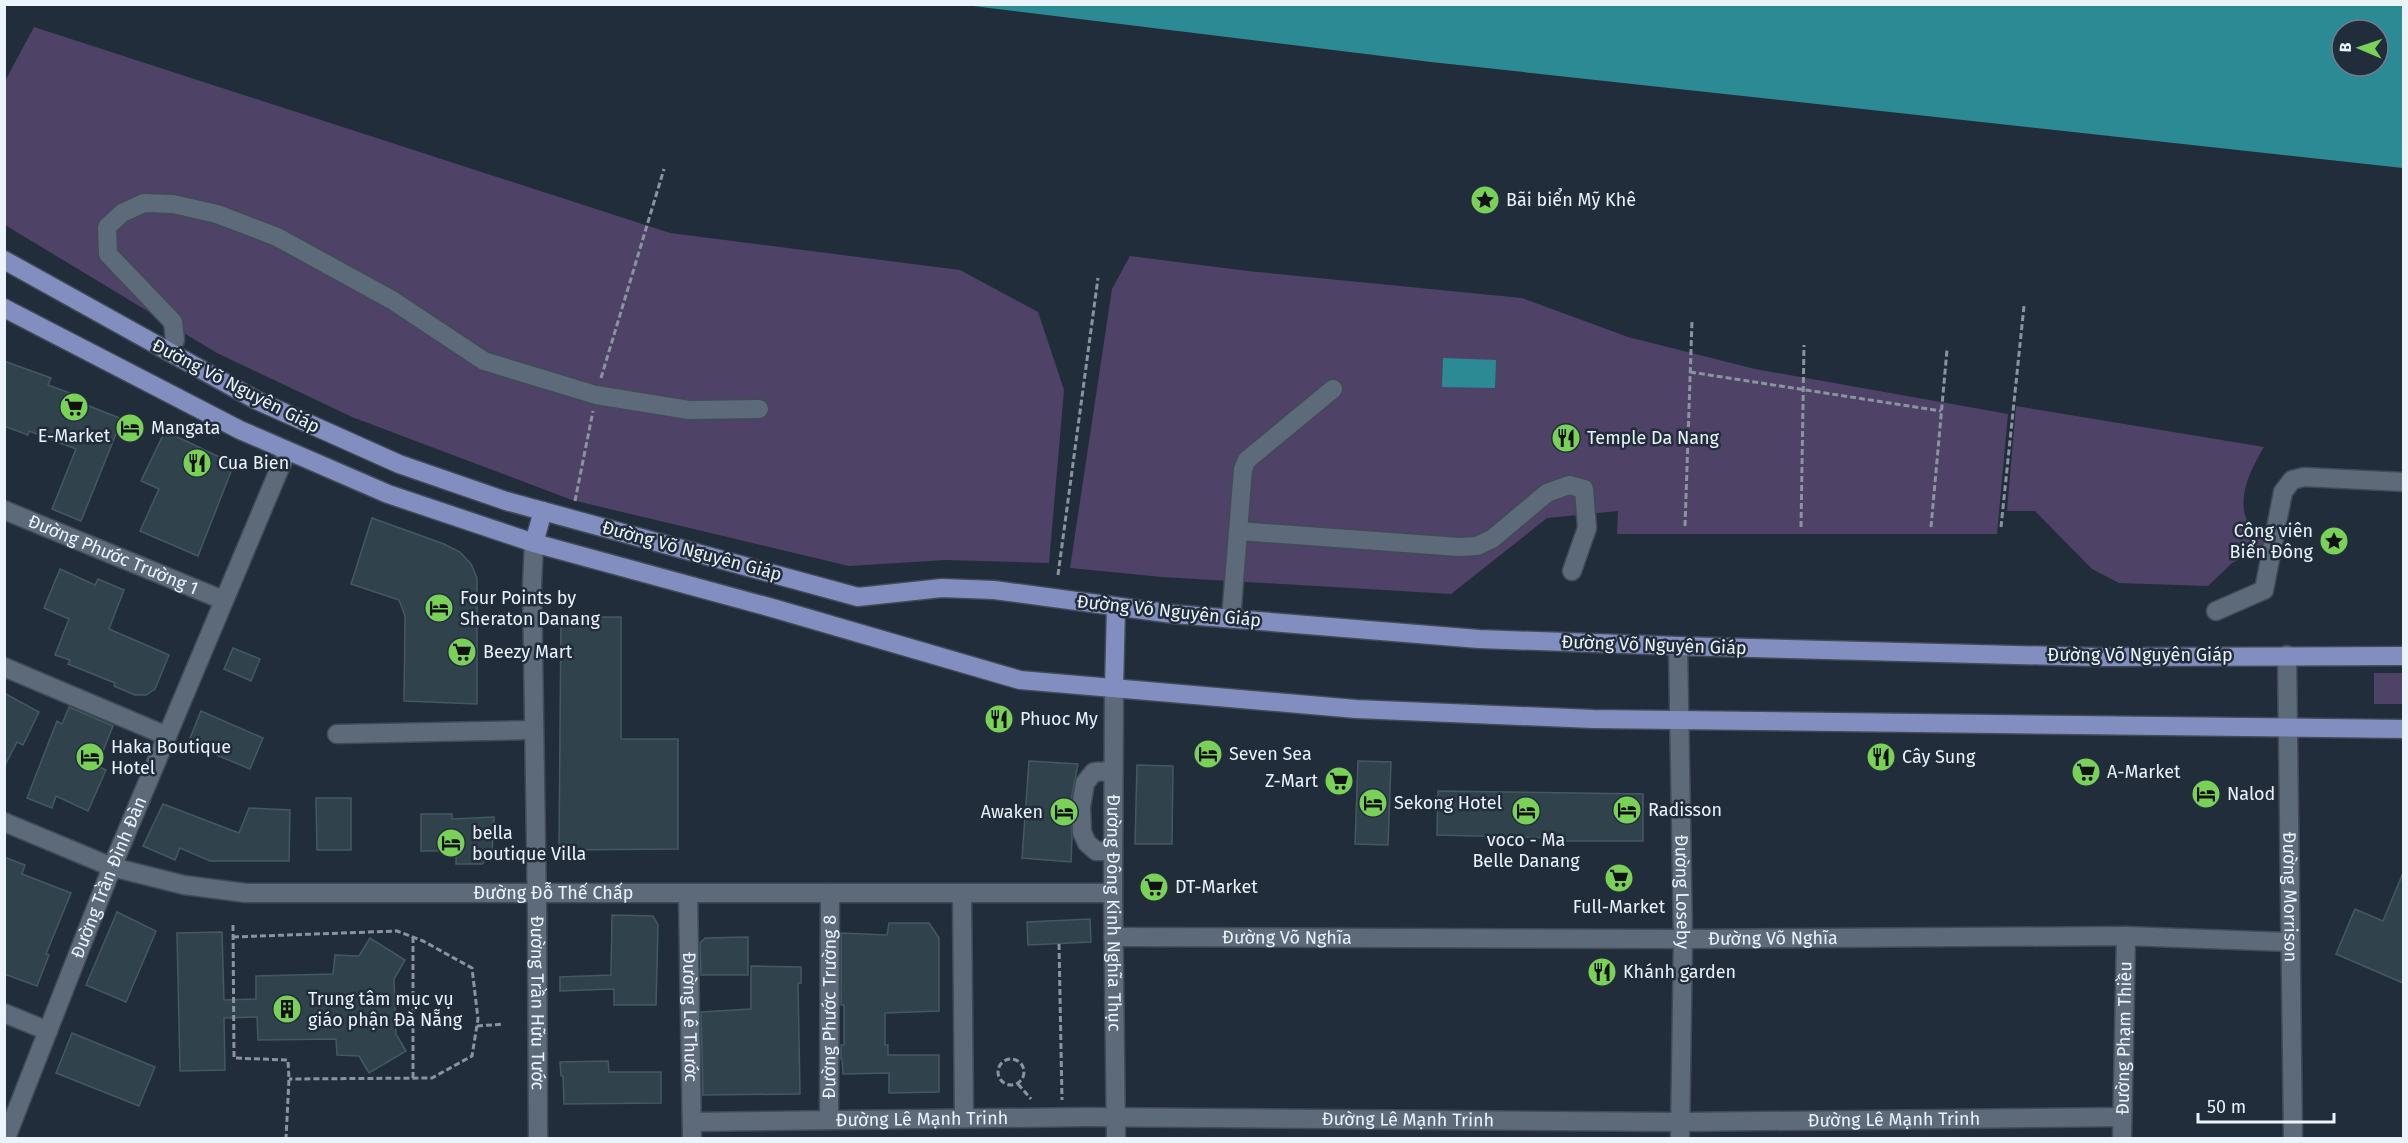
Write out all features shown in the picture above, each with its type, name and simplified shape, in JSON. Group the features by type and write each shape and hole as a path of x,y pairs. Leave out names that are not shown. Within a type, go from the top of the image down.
{"main road":[{"name":"Đường Võ Nguyên Giáp","path":"4,260 256,400 399,464 543,511 858,597 952,588 994,590 1116,608 1479,639 2094,657 2403,656"},
{"name":"Đường Võ Nguyên Giáp","path":"4,308 240,430 388,494 534,543 776,609 1020,680 1356,709 1679,720 2403,729"},
{"path":"287,451 301,420"},
{"path":"534,543 543,511"},
{"path":"1114,688 1116,608"}],"street":[{"path":"169,352 175,340 173,322 108,254 106,226 122,213 144,203 173,204 217,214 277,237 392,300 484,361 596,396 689,410 759,409"},
{"path":"1231,619 1241,480 1247,460 1333,389"},
{"name":"Đường Trần Đình Đàn","path":"6,1138 112,867 287,451"},
{"path":"2216,611 2264,590 2283,492 2292,480 2304,477 2403,482"},
{"path":"1239,531 1459,547 1477,546 1492,539 1547,493 1569,485 1584,489 1587,528 1572,571"},
{"name":"Đường Phước Trường 1","path":"4,510 223,600"},
{"name":"Đường Trần Hữu Tước","path":"534,543 532,585 538,1138"},
{"name":"Đường Loseby","path":"1678,646 1683,939 1680,1130"},
{"name":"Đường Morrison","path":"2287,655 2293,1138"},
{"path":"4,667 167,736"},
{"name":"Đường Đông Kinh Nghĩa Thục","path":"1114,688 1113,937 1116,1138"},
{"path":"337,734 534,730"},
{"path":"1113,771 1094,772 1084,783 1081,807 1082,832 1087,843 1096,851 1113,851"},
{"name":"Đường Đỗ Thế Chấp","path":"4,822 112,867 184,885 246,893 1113,893"},
{"name":"Đường Phước Trường 8","path":"829,1119 830,893"},
{"name":"Đường Lê Thước","path":"688,894 692,1130"},
{"path":"962,894 964,1118"},
{"name":"Đường Võ Nghĩa","path":"1113,937 1683,939 2126,936 2290,942"},
{"name":"Đường Phạm Thiều","path":"2122,1138 2126,936"},
{"path":"4,1013 48,1031"},
{"name":"Đường Lê Mạnh Trinh","path":"692,1130 829,1119 1116,1117 1680,1130 2122,1117"}],"path":[{"path":"574,506 596,396 664,169"},
{"path":"1058,575 1098,278"},
{"path":"2001,527 2024,306"},
{"path":"1685,526 1692,321"},
{"path":"1801,527 1804,345"},
{"path":"1931,526 1947,350"},
{"path":"1690,372 1941,411"},
{"path":"234,925 234,1058 288,1060 286,1138"},
{"path":"233,937 397,931 472,968 477,1026 472,1056 432,1078 289,1079"},
{"path":"413,937 413,1078"},
{"path":"1059,944 1062,1102"},
{"path":"477,1026 504,1024"},
{"path":"1017,1060 1023,1066 1024,1078 1018,1084 1009,1086 1001,1081 998,1068 1004,1061 1017,1060"},
{"path":"1018,1084 1024,1094 1034,1102"}],"shaded area":[{"path":"34,27 670,233 960,270 1038,312 1064,390 1049,563 945,560 849,566 572,500 352,417 217,353 5,225 4,83"},
{"path":"1130,256 1248,271 1522,298 1628,337 1755,369 2008,414 1997,534 1617,534 1618,511 1547,518 1451,594 1162,577 1070,568 1112,289"},
{"path":"2016,406 2264,447 2246,486 2244,511 2248,523 2256,534 2269,544 2232,563 2208,586 2119,583 2092,569 2035,511 2007,511"},
{"path":"2374,673 2403,673 2403,704 2374,704"}],"water":[{"path":"965,5 2403,5 2403,168 1431,62"},
{"path":"1443,358 1496,360 1495,388 1442,387"}],"building":[{"path":"4,361 51,378 48,385 86,399 84,404 122,419 81,521 52,509 76,449 29,431 28,435 4,426"},
{"path":"165,431 234,464 198,556 140,531 159,489 141,481"},
{"name":"Four Points by Sheraton Danang","path":"372,518 444,544 460,552 471,564 477,578 477,704 404,701 405,616 399,600 351,584"},
{"path":"60,569 95,585 98,579 124,590 109,629 169,655 155,689 146,695 135,695 114,686 115,683 68,664 70,660 55,655 69,619 44,608"},
{"path":"561,617 621,617 621,739 678,739 678,849 559,850"},
{"path":"233,648 260,659 251,681 224,669"},
{"path":"4,693 39,712 23,745 17,742 4,767"},
{"path":"69,707 113,726 97,766 106,770 88,811 56,796 52,808 27,798 57,721 62,724"},
{"path":"201,711 263,738 250,769 188,743"},
{"path":"1029,761 1078,764 1070,805 1071,862 1022,858"},
{"name":"Sekong Hotel","path":"1358,761 1391,762 1388,845 1355,844"},
{"path":"1137,765 1173,766 1172,844 1135,844"},
{"path":"1438,791 1643,794 1643,841 1558,841 1558,838 1437,835"},
{"path":"316,798 351,798 351,850 317,850"},
{"path":"163,804 239,833 249,808 290,810 289,861 210,861 180,848 175,860 143,846"},
{"path":"421,814 452,814 452,819 494,817 492,854 482,864 456,864 456,851 421,851"},
{"path":"4,857 25,865 22,874 71,893 46,954 49,955 37,986 4,974"},
{"path":"2403,873 2403,983 2336,954 2355,909 2383,921"},
{"path":"117,912 156,931 126,1002 86,985"},
{"path":"612,915 653,916 658,925 656,1005 614,1005 614,989 560,991 560,977 611,975"},
{"path":"1090,919 1091,942 1028,945 1027,922"},
{"path":"889,923 929,923 939,938 939,1011 885,1013 885,1045 888,1045 888,1055 939,1055 939,1092 889,1093 889,1073 843,1074 841,1045 844,1045 844,1005 841,1005 841,933 887,935"},
{"name":"Trung tâm mục vụ giáo phận Đà Nẵng","path":"222,932 224,1000 256,999 256,976 333,974 335,955 359,956 370,938 405,960 394,979 396,1034 406,1051 369,1073 359,1056 337,1055 336,1039 258,1040 257,1017 224,1018 225,1070 180,1071 177,933"},
{"path":"748,937 748,975 701,975 700,943 705,938"},
{"path":"751,966 801,967 801,983 798,983 800,1094 703,1095 701,1012 751,1009"},
{"path":"72,1033 155,1067 139,1106 56,1073"},
{"path":"608,1061 609,1072 661,1072 661,1103 564,1104 560,1062"}],"place":[{"name":"Bãi biển Mỹ Khê","path":"1485,200"},
{"name":"E-Market","path":"74,407"},
{"name":"Mangata","path":"130,428"},
{"name":"Temple Da Nang","path":"1566,438"},
{"name":"Cua Bien","path":"197,463"},
{"name":"Công viên Biển Đông","path":"2334,541"},
{"name":"Four Points by Sheraton Danang","path":"439,608"},
{"name":"Beezy Mart","path":"462,652"},
{"name":"Phuoc My","path":"999,719"},
{"name":"Seven Sea","path":"1208,754"},
{"name":"Haka Boutique Hotel","path":"90,757"},
{"name":"Cây Sung","path":"1881,757"},
{"name":"A-Market","path":"2086,772"},
{"name":"Z-Mart","path":"1339,781"},
{"name":"Nalod","path":"2206,794"},
{"name":"Sekong Hotel","path":"1373,803"},
{"name":"Radisson","path":"1627,810"},
{"name":"voco - Ma Belle Danang","path":"1526,811"},
{"name":"Awaken","path":"1064,812"},
{"name":"bella boutique Villa","path":"451,843"},
{"name":"Full-Market","path":"1619,878"},
{"name":"DT-Market","path":"1154,887"},
{"name":"Khánh garden","path":"1602,972"},
{"name":"Trung tâm mục vụ giáo phận Đà Nẵng","path":"287,1009"}]}
